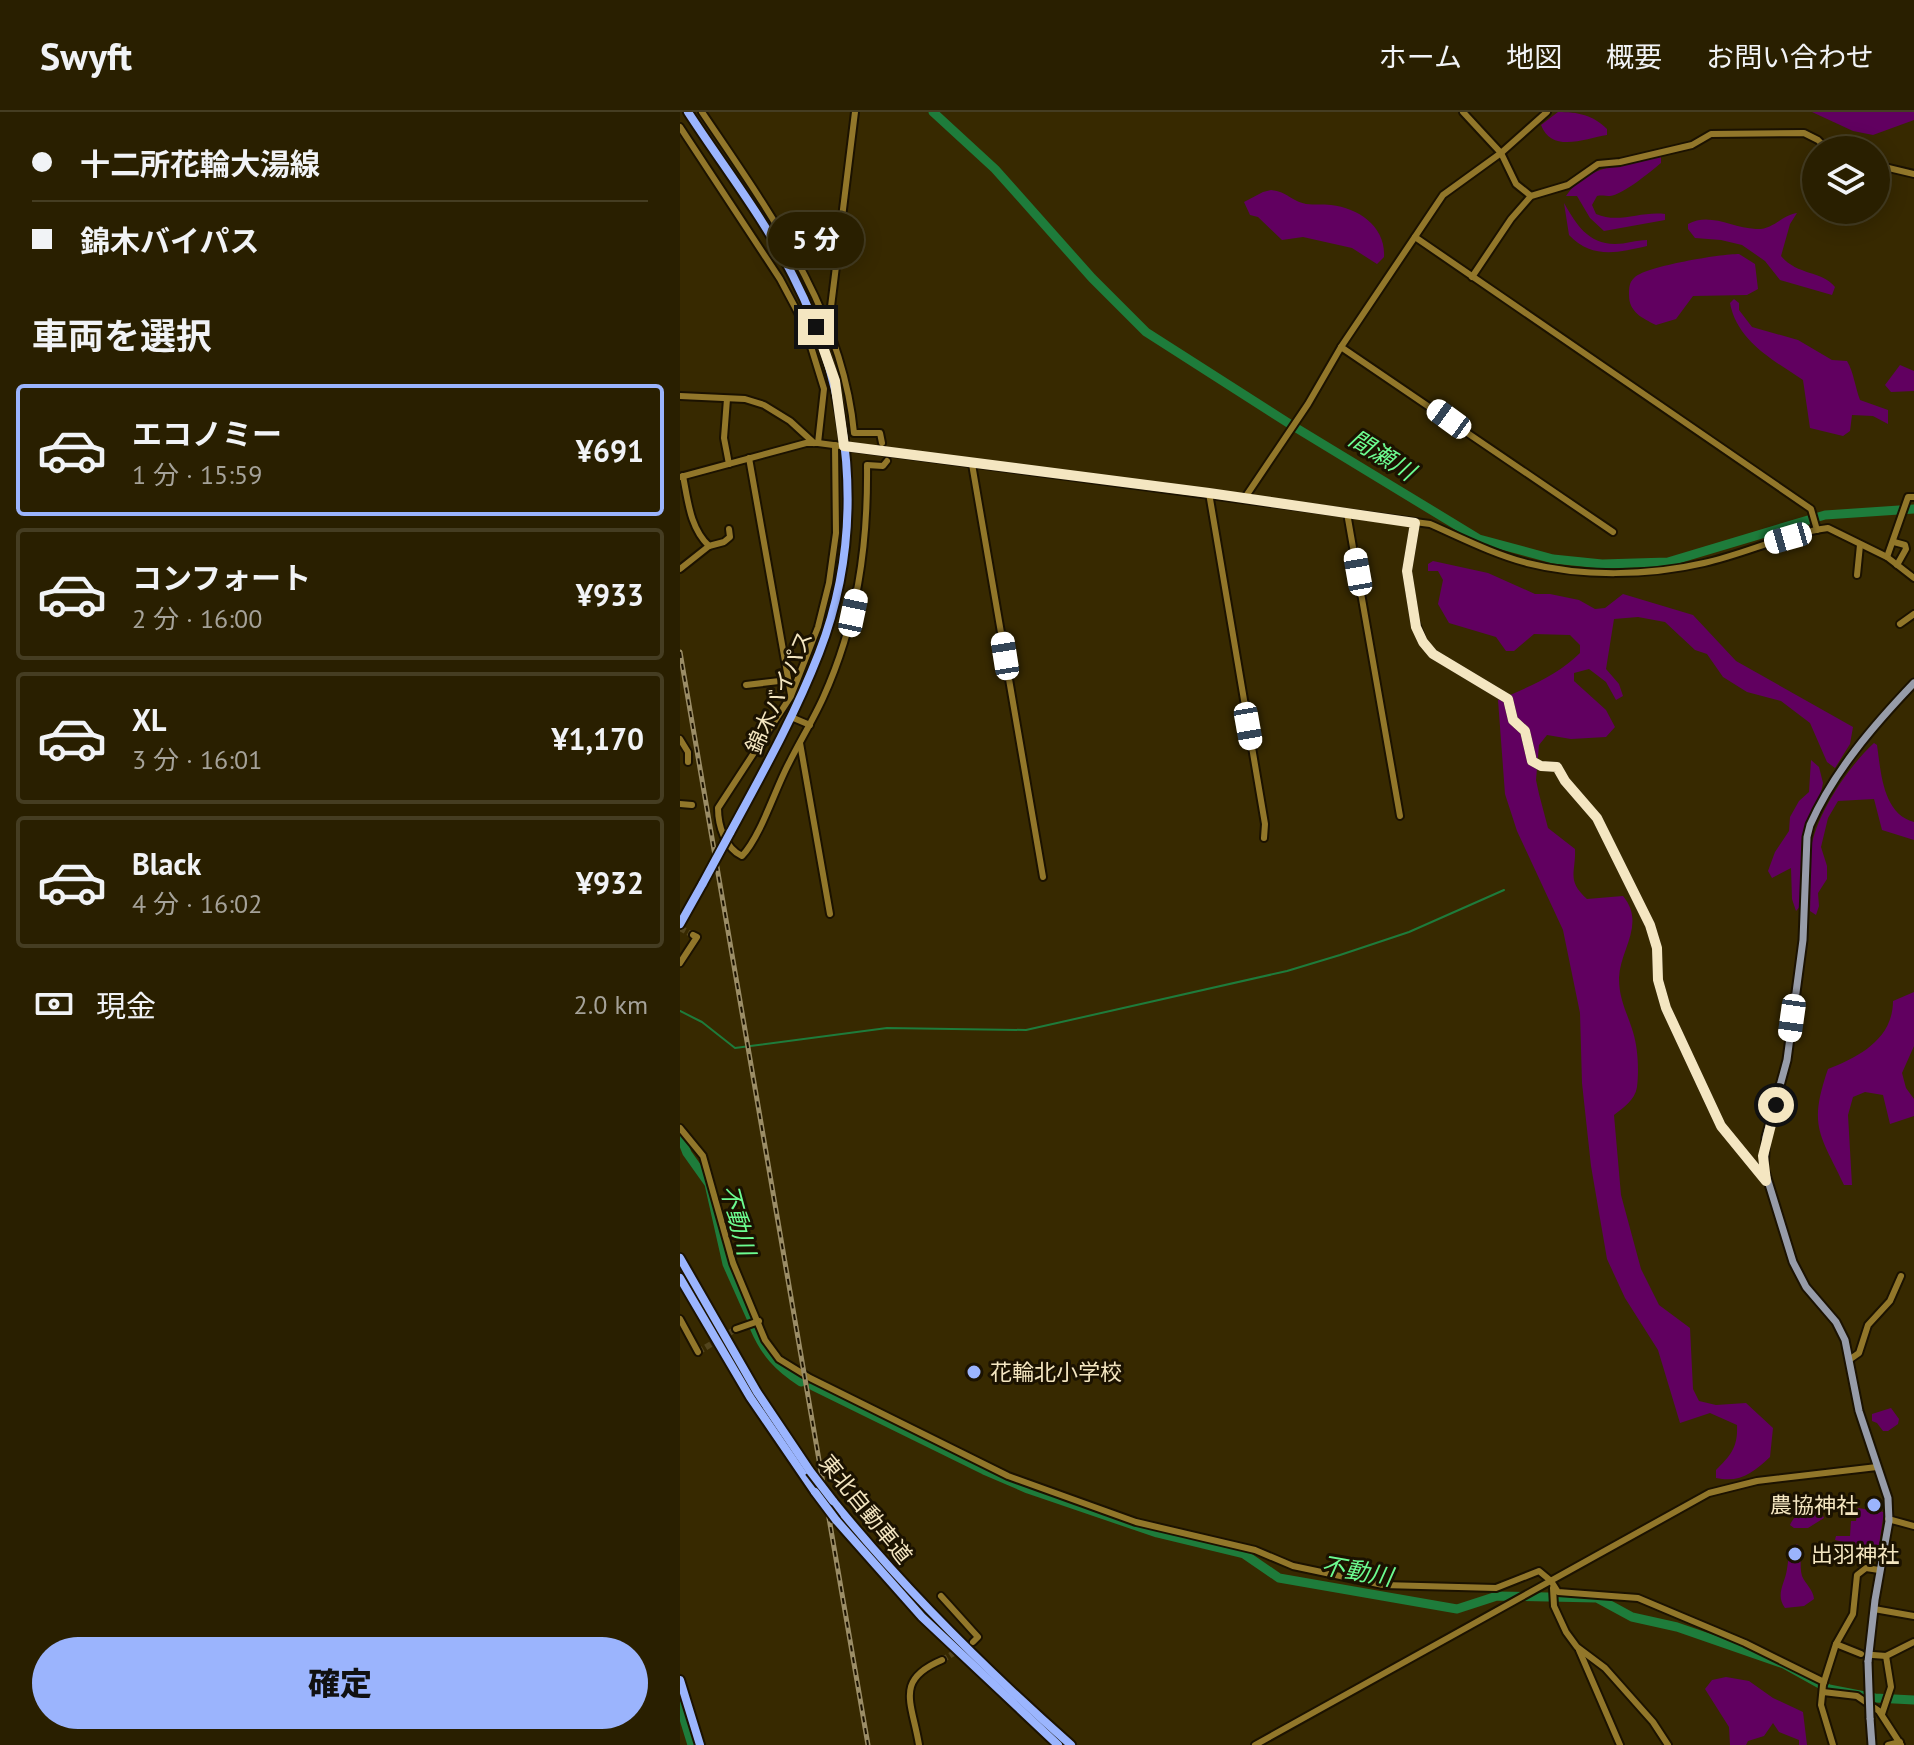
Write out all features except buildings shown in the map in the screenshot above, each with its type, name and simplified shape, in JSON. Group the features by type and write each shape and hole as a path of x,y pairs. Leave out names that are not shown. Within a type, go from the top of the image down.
{"highway":[{"name":"錦木バイパス","path":"680,924 791,717 794,699 826,631 843,561 848,507 839,446 835,381 823,345 779,250 688,112"},
{"name":"東北自動車道","path":"680,1258 757,1392 833,1501 928,1611 1071,1745"},
{"name":"東北自動車道","path":"680,1278 750,1397 836,1520 922,1617 1058,1745"},
{"path":"680,1680 700,1745"}],"main road":[{"path":"1872,1745 1874,1609 1888,1519 1888,1498 1859,1411 1845,1340 1836,1322 1806,1287 1793,1262 1766,1181 1763,1156 1787,1060 1803,940 1810,825 1853,752 1881,716 1914,683"}],"street":[{"path":"702,112 788,244 828,327 842,371 854,433 880,433 882,443"},
{"path":"828,327 855,112"},
{"path":"1463,112 1501,153 1516,184 1531,196"},
{"path":"1244,499 1443,195 1501,153 1547,112"},
{"path":"680,127 785,287 804,324 824,389 816,443"},
{"path":"1472,277 1511,219 1531,196 1568,185 1598,164 1692,145 1711,134 1804,133 1810,136"},
{"path":"1890,168 1914,174"},
{"path":"1415,237 1811,509 1816,528"},
{"path":"1341,347 1613,532"},
{"path":"680,396 689,394 745,399 764,405 790,421 816,443"},
{"path":"727,399 724,438 729,464"},
{"path":"709,546 700,538 695,526 682,476 816,443 1430,524 1528,563 1574,571 1636,572 1703,564 1816,528 1828,528 1887,557 1914,578"},
{"path":"749,458 788,680 794,699 718,808 718,825 737,855 742,856 810,725 839,657 856,600 866,535 867,465 883,466 887,461"},
{"path":"972,464 1043,877"},
{"path":"1209,493 1265,824 1264,838"},
{"path":"1887,557 1911,497"},
{"path":"1347,513 1400,816"},
{"path":"1415,523 1407,571 1416,627 1423,642 1433,654 1508,699 1513,720 1525,731 1532,761 1541,766 1557,767 1597,818 1650,925 1657,948 1658,980 1666,1008 1693,1070 1721,1126 1766,1181"},
{"path":"680,569 709,546 724,542 730,537 729,529"},
{"path":"1894,542 1905,545 1906,549 1897,565"},
{"path":"1857,575 1860,545"},
{"path":"1900,624 1914,614"},
{"path":"746,685 788,680"},
{"path":"791,717 810,725"},
{"path":"680,739 688,752 688,762"},
{"path":"800,743 830,914"},
{"path":"680,804 692,805"},
{"path":"680,963 697,937 693,935"},
{"path":"680,1128 707,1165 733,1263 772,1351 790,1366 1008,1476 1136,1522 1255,1550 1293,1566 1383,1585 1496,1588 1539,1571 1558,1592 1607,1594 1650,1602 1785,1661 1823,1687 1857,1696 1882,1714 1901,1744 1888,1745"},
{"path":"1849,1360 1859,1353 1868,1325 1890,1301 1901,1276"},
{"path":"680,1319 698,1352"},
{"path":"736,1329 759,1321"},
{"path":"1255,1745 1709,1493 1757,1481 1877,1467"},
{"path":"1888,1519 1914,1526"},
{"path":"1833,1745 1821,1705 1823,1687 1836,1644 1853,1614 1857,1575 1866,1568 1879,1570"},
{"path":"1551,1581 1554,1605 1566,1632 1577,1647 1620,1745"},
{"path":"941,1596 978,1637 973,1642"},
{"path":"1874,1609 1914,1616"},
{"path":"1871,1658 1886,1656 1914,1642"},
{"path":"1836,1644 1861,1654"},
{"path":"1577,1647 1605,1668 1653,1722 1668,1745"},
{"path":"1882,1714 1891,1681 1886,1656"},
{"path":"919,1745 910,1691 911,1679 924,1667 942,1660"}],"shaded area":[{"path":"1558,112 1591,117 1607,129 1607,135 1570,142 1553,139 1541,125"},
{"path":"1812,112 1914,112 1914,120 1873,135 1853,131"},
{"path":"1661,157 1661,163 1644,177 1616,194 1597,196 1592,205 1596,214 1605,217 1665,214 1665,220 1604,231 1590,218 1577,196 1566,196 1595,172"},
{"path":"1271,190 1301,203 1341,207 1361,215 1380,237 1384,257 1377,264 1352,248 1303,237 1282,240 1258,217 1250,215 1244,202"},
{"path":"1564,203 1578,225 1597,241 1615,244 1647,240 1647,246 1615,252 1587,248 1569,235"},
{"path":"1797,213 1790,224 1781,256 1795,267 1829,282 1835,287 1832,295 1780,280 1765,261 1742,245 1695,238 1688,229 1688,224 1705,220 1762,229"},
{"path":"1739,254 1755,264 1758,289 1747,295 1693,296 1676,319 1656,325 1641,317 1631,306 1630,283 1642,273 1685,261"},
{"path":"1734,299 1752,327 1798,340 1832,360 1847,361 1860,400 1888,410 1888,424 1873,416 1852,415 1850,431 1843,436 1810,428 1803,380 1748,339 1734,316 1730,303"},
{"path":"1900,365 1914,371 1914,391 1891,392 1885,385"},
{"path":"1433,561 1488,573 1535,594 1579,600 1595,609 1605,608 1623,594 1693,615 1736,661 1853,727 1850,744 1835,768 1827,762 1810,723 1781,701 1747,692 1723,677 1707,654 1695,650 1665,622 1638,617 1614,619 1606,669 1619,684 1623,696 1616,700 1606,682 1589,669 1574,673 1574,681 1606,710 1615,727 1606,737 1571,739 1547,735 1539,745 1536,780 1539,794 1548,828 1575,849 1576,887 1587,899 1623,896 1632,917 1630,937 1620,967 1619,986 1636,1045 1638,1080 1631,1100 1614,1115 1621,1195 1641,1269 1659,1305 1690,1328 1693,1389 1699,1401 1716,1405 1746,1403 1773,1428 1770,1457 1739,1478 1716,1478 1716,1470 1735,1445 1737,1425 1710,1413 1680,1423 1658,1350 1625,1298 1607,1259 1591,1166 1582,1083 1580,1013 1563,930 1517,831 1505,794 1498,700 1562,668 1580,653 1580,645 1570,635 1534,634 1514,651 1506,651 1496,637 1449,623 1438,604 1443,580 1438,571 1428,571 1428,564"},
{"path":"1874,743 1877,745 1885,791 1896,811 1914,822 1914,840 1882,830 1874,799 1838,801 1828,818 1821,847 1827,879 1818,893 1816,915 1810,911 1810,857 1814,835 1835,792 1854,764"},
{"path":"1811,760 1819,767 1823,783 1820,797 1805,823 1804,902 1796,911 1792,899 1791,868 1772,878 1768,871 1775,852 1789,831 1790,817 1799,801 1809,792"},
{"path":"1914,992 1914,1046 1902,1073 1906,1088 1914,1099 1914,1116 1890,1124 1883,1095 1865,1092 1853,1097 1848,1115 1852,1185 1844,1185 1823,1141 1818,1118 1828,1069 1872,1045 1887,1026 1893,1001"},
{"path":"1891,1408 1899,1419 1898,1424 1883,1431 1872,1421 1872,1414"},
{"path":"1858,1508 1884,1512 1877,1558 1851,1554 1853,1544 1835,1540 1836,1536 1850,1536 1851,1521 1856,1521"},
{"path":"1820,1510 1824,1518 1808,1528 1790,1525 1798,1515"},
{"path":"1797,1544 1802,1576 1814,1599 1804,1606 1785,1608 1782,1589 1789,1555"},
{"path":"1726,1677 1749,1681 1773,1698 1803,1712 1807,1745 1799,1745 1799,1740 1779,1732 1773,1723 1764,1736 1748,1741 1746,1745 1730,1745 1729,1727 1705,1689 1712,1680"}],"waterway":[{"name":"間瀬川","path":"933,112 995,169 1092,278 1146,332 1479,539 1553,559 1602,564 1668,562 1825,515 1914,509"},
{"path":"680,1011 702,1022 735,1048 887,1028 1026,1030 1287,971 1409,932 1504,890"},
{"name":"不動川","path":"680,1135 687,1153 709,1184 727,1264 751,1318"},
{"name":"不動川","path":"754,1327 773,1359 801,1382"},
{"name":"不動川","path":"813,1386 1028,1489 1157,1533 1244,1554 1279,1578 1457,1609 1497,1596 1597,1598 1632,1617 1677,1627 1784,1664 1829,1689 1875,1698 1914,1700"},
{"path":"680,1706 692,1745"}],"tunnel":[{"path":"680,928 693,935"},
{"path":"698,1352 736,1329"},
{"path":"942,1660 973,1642"}],"railway":[{"path":"680,652 868,1745"}],"place":[{"name":"花輪北小学校","path":"974,1372"},
{"name":"農協神社","path":"1874,1505"},
{"name":"出羽神社","path":"1795,1554"}],"route":[{"path":"816,327 839,397 844,446 1415,523 1408,556 1408,588 1416,627 1423,642 1433,654 1508,699 1513,720 1525,731 1532,761 1541,766 1557,767 1597,818 1650,925 1657,948 1658,980 1666,1008 1693,1070 1721,1126 1766,1181 1763,1156 1776,1105"}]}
